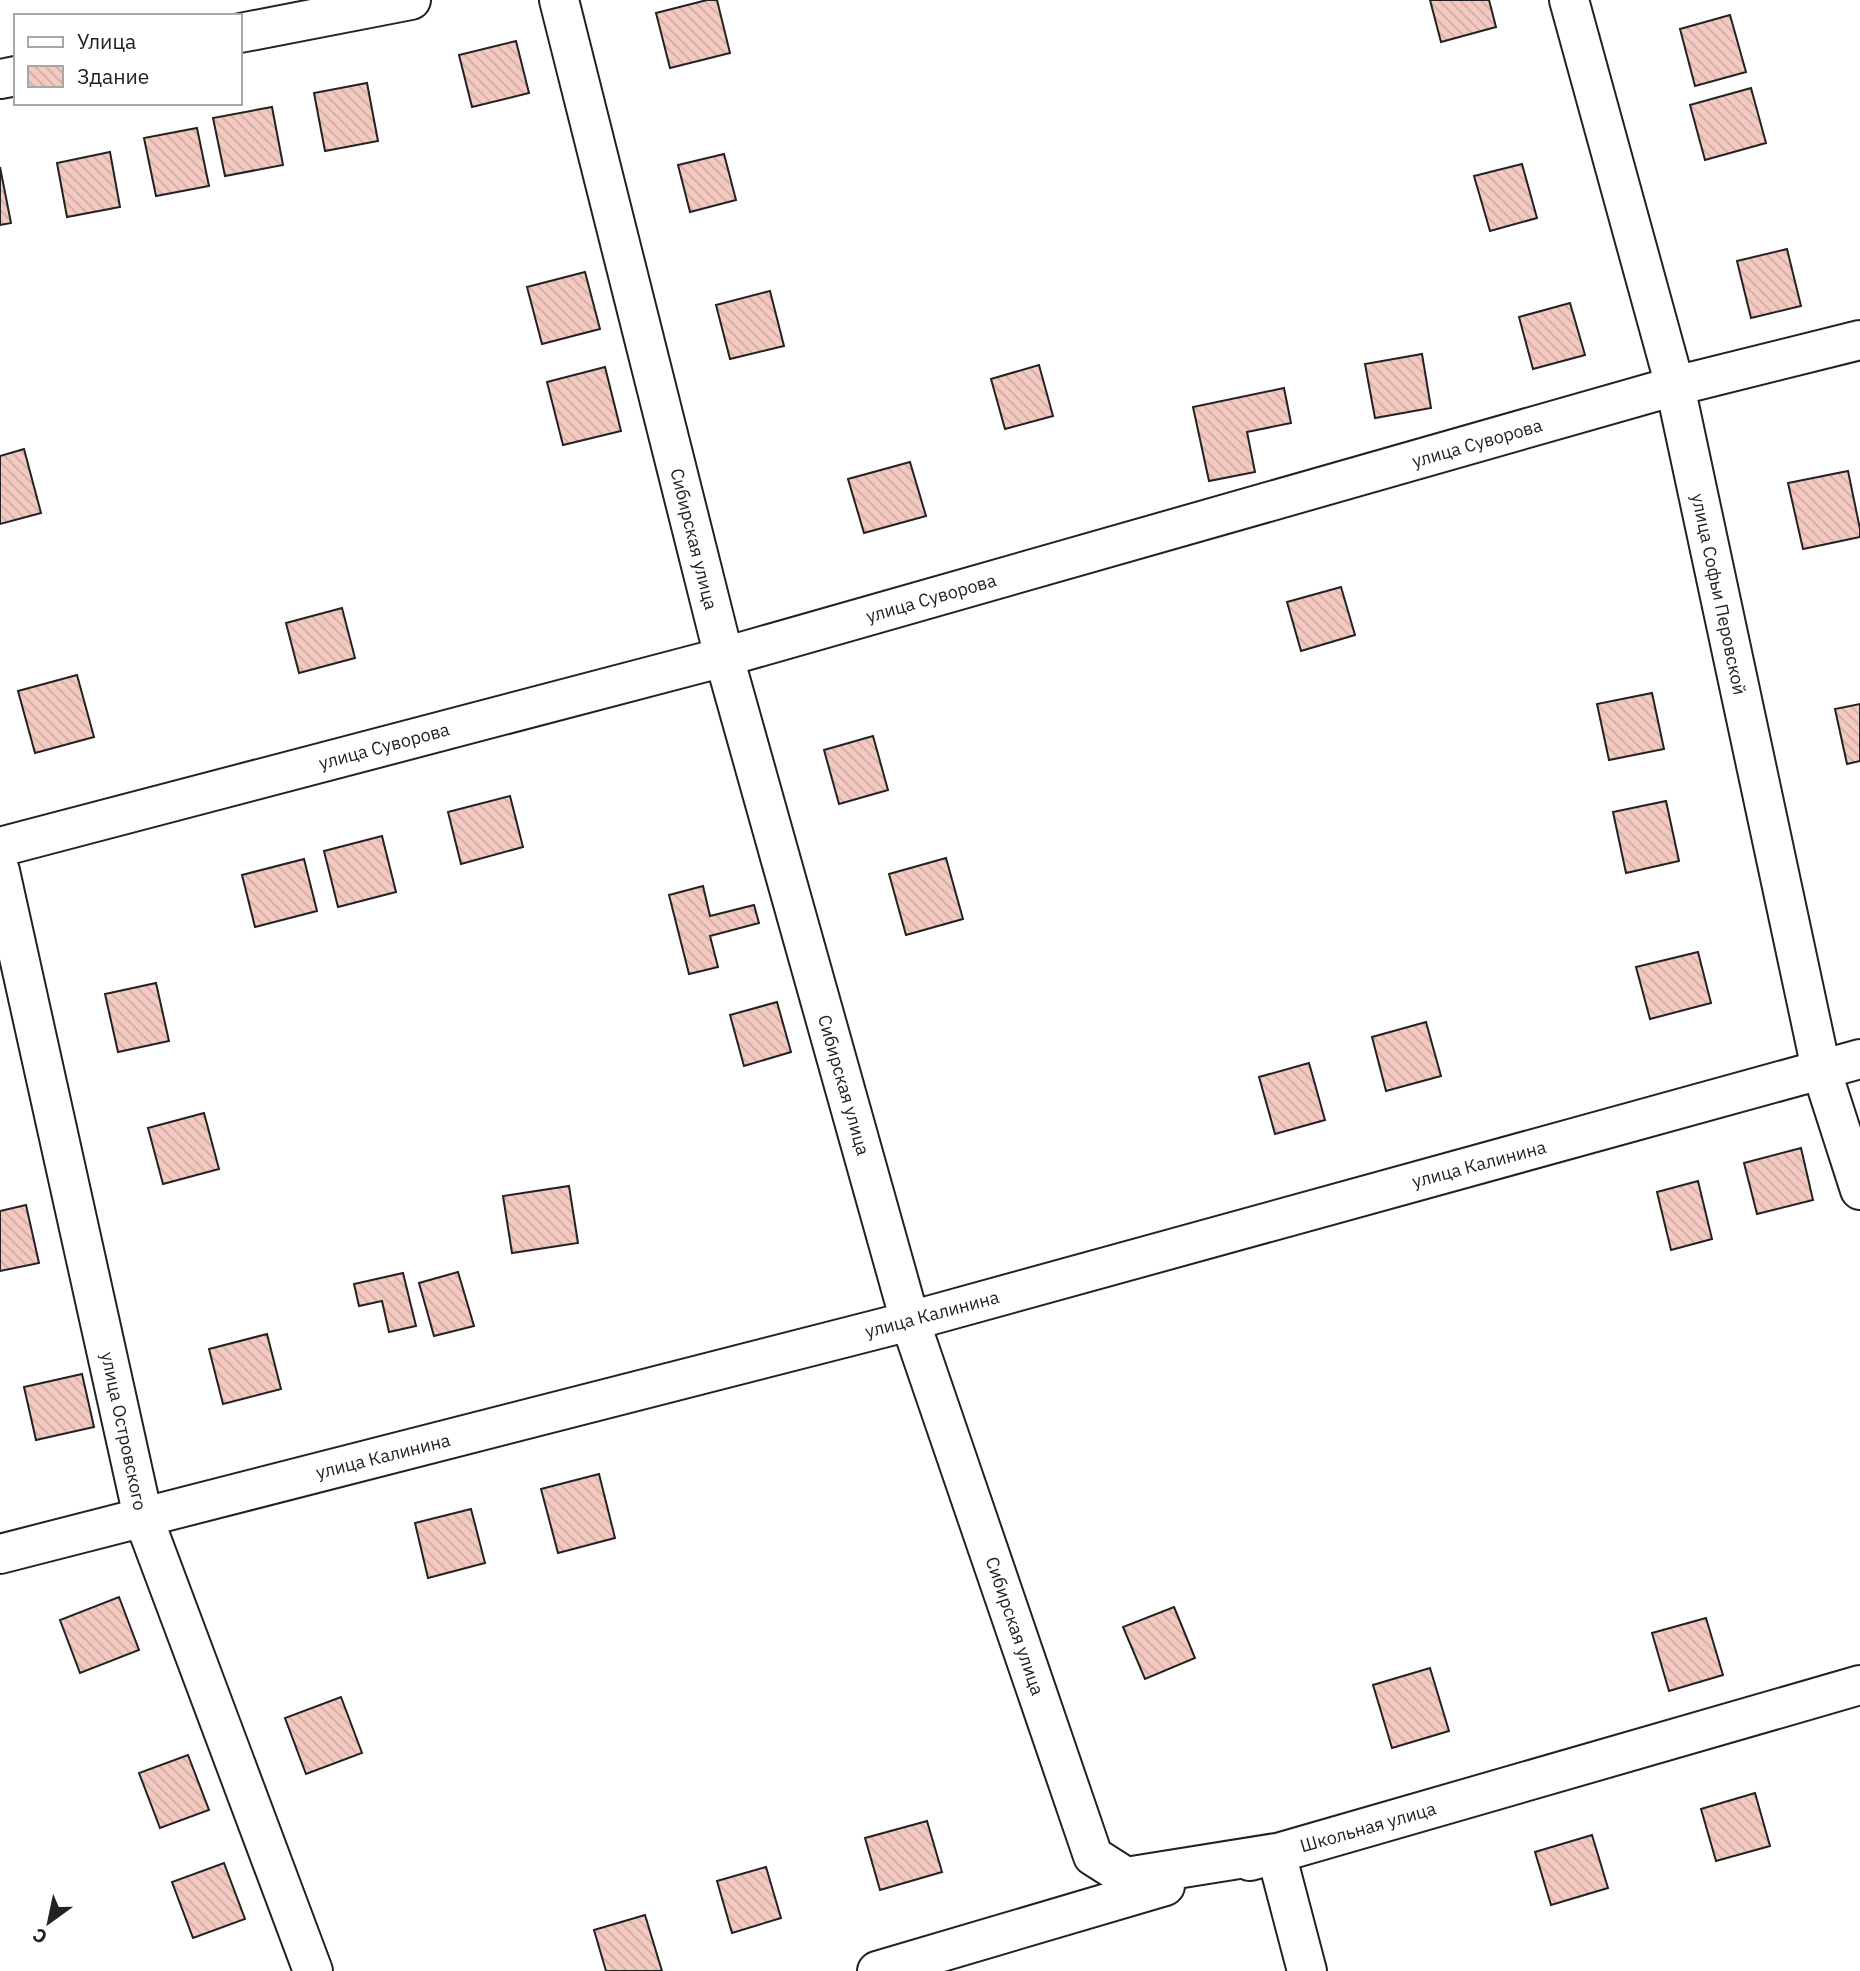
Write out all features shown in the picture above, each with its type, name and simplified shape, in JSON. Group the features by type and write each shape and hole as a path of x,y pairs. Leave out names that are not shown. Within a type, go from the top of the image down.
{"street":[{"path":"242,33 411,0"},
{"name":"Сибирская улица","path":"559,0 724,657 910,1321 1093,1856 1126,1877 1276,1853"},
{"name":"улица Софьи Перовской","path":"1569,0 1675,386 1821,1069 1860,1189"},
{"name":"улица Суворова","path":"0,847 724,657 1675,386 1860,340"},
{"name":"улица Островского","path":"0,871 143,1517 313,1971"},
{"name":"улица Калинина","path":"0,1554 910,1321 1860,1059"},
{"name":"Школьная улица","path":"877,1971 1860,1685"},
{"path":"1276,1853 1307,1971"}],"building":[{"path":"717,0 730,53 670,68 656,13"},
{"path":"1430,0 1489,0 1496,27 1441,42"},
{"path":"1730,15 1746,72 1695,86 1680,29"},
{"path":"516,41 529,93 472,107 459,55"},
{"path":"367,83 378,141 325,151 314,93"},
{"path":"1751,88 1766,143 1705,160 1690,105"},
{"path":"272,107 283,165 225,176 213,118"},
{"path":"197,128 209,186 156,196 144,138"},
{"path":"110,152 120,207 67,217 57,163"},
{"path":"724,154 736,200 690,212 678,165"},
{"path":"1522,164 1537,218 1490,231 1474,176"},
{"path":"0,167 11,223 0,225"},
{"path":"1787,249 1801,306 1751,318 1737,261"},
{"path":"585,272 600,329 542,344 527,287"},
{"path":"770,291 784,346 730,359 716,305"},
{"path":"1570,303 1585,355 1533,369 1519,317"},
{"path":"1422,354 1431,408 1375,418 1365,364"},
{"path":"1039,365 1053,416 1005,429 991,379"},
{"path":"605,367 621,431 563,445 547,382"},
{"path":"1284,388 1291,423 1247,432 1255,472 1209,481 1193,407"},
{"path":"24,449 41,513 0,524 0,456"},
{"path":"910,462 926,516 864,533 848,479"},
{"path":"1848,471 1860,537 1803,549 1788,483"},
{"path":"1341,587 1355,635 1301,651 1287,602"},
{"path":"342,608 355,658 299,673 286,623"},
{"path":"77,675 94,737 35,753 18,691"},
{"path":"1652,693 1664,749 1609,760 1597,704"},
{"path":"1860,704 1860,761 1847,764 1835,709"},
{"path":"873,736 888,790 839,804 824,750"},
{"path":"510,796 523,847 461,864 448,812"},
{"path":"1666,801 1679,861 1626,873 1613,812"},
{"path":"382,836 396,892 338,907 324,851"},
{"path":"946,858 963,919 906,935 889,874"},
{"path":"304,859 317,911 255,927 242,875"},
{"path":"703,886 710,916 754,905 759,923 710,936 718,967 689,974 669,895"},
{"path":"1698,952 1711,1003 1650,1019 1636,967"},
{"path":"156,983 169,1041 118,1052 105,994"},
{"path":"777,1002 791,1052 744,1066 730,1015"},
{"path":"1426,1022 1441,1076 1386,1091 1372,1037"},
{"path":"1309,1063 1325,1120 1275,1134 1259,1077"},
{"path":"204,1113 219,1169 163,1184 148,1128"},
{"path":"1801,1148 1813,1200 1757,1214 1744,1163"},
{"path":"1698,1181 1712,1239 1671,1250 1657,1192"},
{"path":"569,1186 578,1243 512,1253 503,1196"},
{"path":"26,1205 39,1263 0,1271 0,1211"},
{"path":"458,1272 474,1326 434,1336 419,1283"},
{"path":"403,1273 416,1326 389,1332 382,1301 359,1306 354,1284"},
{"path":"267,1334 281,1389 223,1404 209,1349"},
{"path":"82,1374 94,1427 36,1440 24,1387"},
{"path":"599,1474 615,1538 558,1553 541,1489"},
{"path":"471,1509 485,1563 428,1578 415,1523"},
{"path":"119,1597 139,1650 80,1673 60,1620"},
{"path":"1174,1607 1195,1658 1145,1679 1123,1627"},
{"path":"1706,1618 1723,1675 1669,1691 1652,1633"},
{"path":"1430,1668 1449,1731 1392,1748 1373,1685"},
{"path":"341,1697 362,1753 306,1774 285,1718"},
{"path":"188,1755 209,1810 160,1828 139,1773"},
{"path":"1755,1793 1770,1846 1716,1861 1701,1809"},
{"path":"927,1821 942,1872 880,1890 865,1838"},
{"path":"1592,1835 1608,1888 1551,1905 1535,1852"},
{"path":"224,1863 245,1919 193,1938 172,1882"},
{"path":"766,1867 781,1918 732,1933 717,1881"},
{"path":"645,1915 662,1971 606,1971 594,1930"}]}
